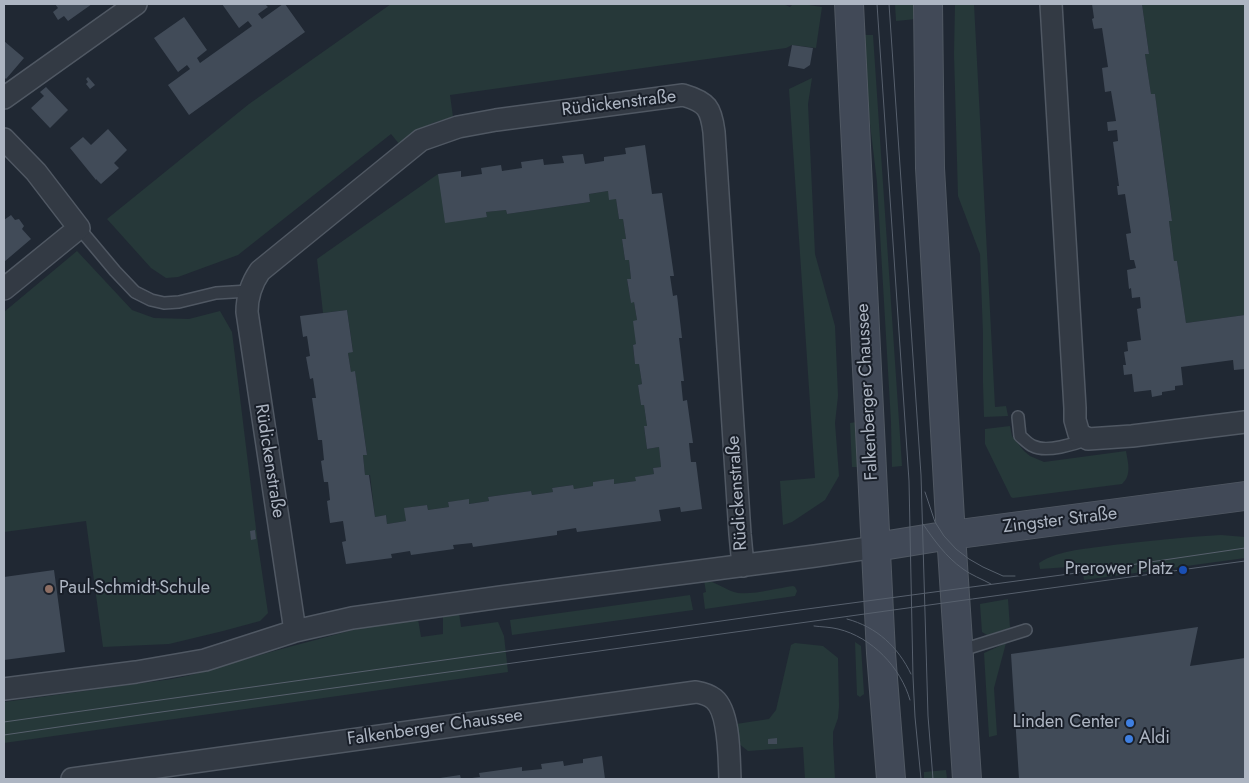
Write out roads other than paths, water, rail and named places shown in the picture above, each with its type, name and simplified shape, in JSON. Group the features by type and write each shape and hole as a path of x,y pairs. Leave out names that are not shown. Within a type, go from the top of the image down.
{"main road":[{"name":"Falkenberger Chaussee","path":"849,4 881,653 891,779"},
{"path":"928,4 930,168 967,779"},
{"name":"Zingster Straße","path":"876,547 1245,496"}],"street":[{"path":"4,98 136,4"},
{"path":"1051,4 1075,420 1079,434 1088,440 1245,422"},
{"name":"Rüdickenstraße","path":"295,631 247,312 249,291 260,272 421,140 458,127 496,120 683,95 700,101 709,110 713,120 714,132 743,566"},
{"path":"4,139 36,172 83,233 4,289"},
{"name":"Rüdickenstraße","path":"4,689 136,672 205,660 295,631 352,618 876,547"},
{"name":"Falkenberger Chaussee","path":"72,779 696,692 714,699 722,709 726,720 730,779"}],"lane":[{"path":"83,233 135,292 151,300 164,303 179,302 216,293 249,291"},
{"path":"1018,417 1020,436 1034,447 1066,446 1088,440"},
{"path":"959,651 1026,630"}],"tram line":[{"path":"877,4 909,481 913,677 921,779"},
{"path":"889,4 921,475 928,716 933,779"},
{"path":"925,492 935,522 956,549 983,567 1003,576 1015,576"},
{"path":"923,524 951,559 969,573 991,584"},
{"path":"4,722 1245,548"},
{"path":"4,735 1245,561"},
{"path":"847,619 868,627 885,639 900,655 911,674"},
{"path":"814,626 835,628 850,633 873,647 900,677 910,700"}],"place":[{"name":"Prerower Platz","path":"1183,570"},
{"name":"Paul-Schmidt-Schule","path":"49,589"},
{"name":"Linden Center","path":"1130,723"},
{"name":"Aldi","path":"1129,739"}]}
